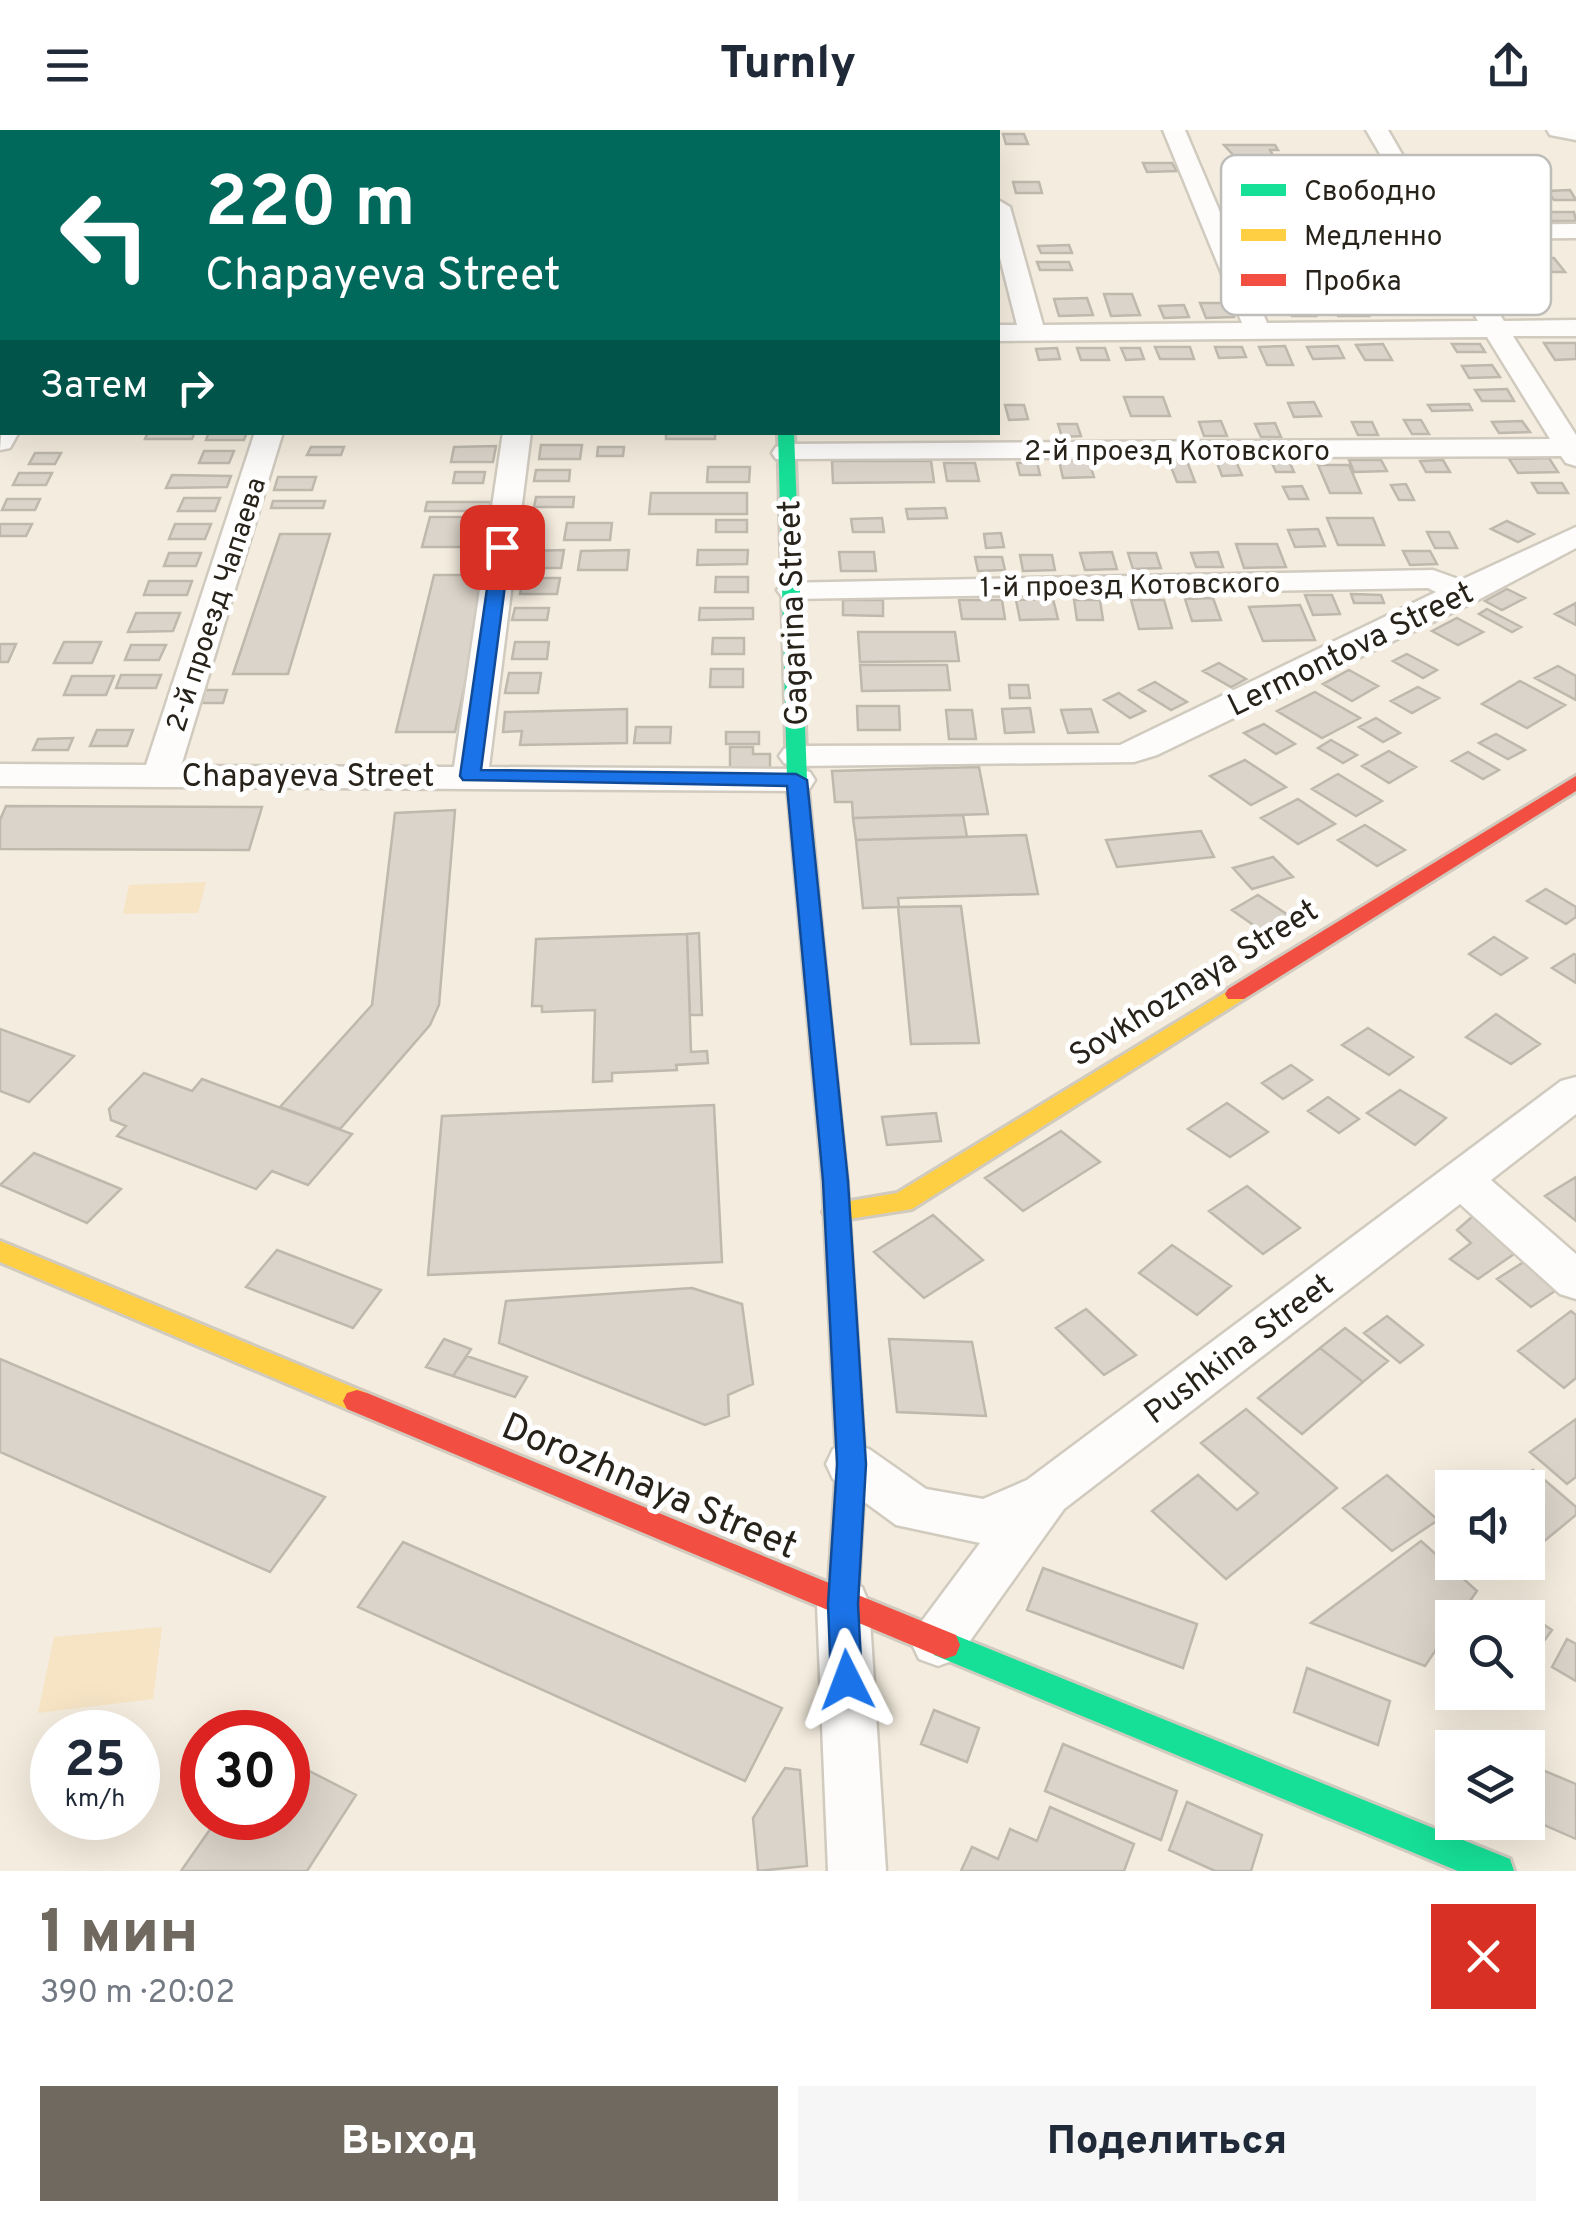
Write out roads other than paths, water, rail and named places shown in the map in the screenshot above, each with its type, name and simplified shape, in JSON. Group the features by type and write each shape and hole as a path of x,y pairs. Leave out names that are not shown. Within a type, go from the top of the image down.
{"street":[{"path":"1174,130 1221,242"},
{"path":"1377,130 1391,155"},
{"path":"1558,130 1576,133"},
{"path":"1000,214 1032,333"},
{"path":"1551,230 1576,230"},
{"path":"1251,315 1258,331"},
{"path":"1489,315 1572,452"},
{"path":"1000,333 1576,328"},
{"name":"2-й проезд Чапаева","path":"160,775 268,435"},
{"path":"470,776 517,435"},
{"name":"2-й проезд Котовского","path":"786,443 1572,452"},
{"name":"Gagarina Street","path":"786,443 796,768 836,1212 852,1464 843,1604 856,1871"},
{"name":"Lermontova Street","path":"1122,755 1144,748 1465,594 1576,536"},
{"name":"1-й проезд Котовского","path":"793,590 1433,580 1465,594"},
{"name":"Chapayeva Street","path":"0,775 470,776 1122,755"},
{"name":"Sovkhoznaya Street","path":"836,1212 903,1202 1576,782"},
{"name":"Pushkina Street","path":"938,1642 1046,1494 1576,1092"},
{"path":"1460,1178 1576,1282"},
{"name":"Dorozhnaya Street","path":"0,1251 843,1604 1498,1871"},
{"path":"852,1464 914,1509 985,1522 1046,1494"}]}
